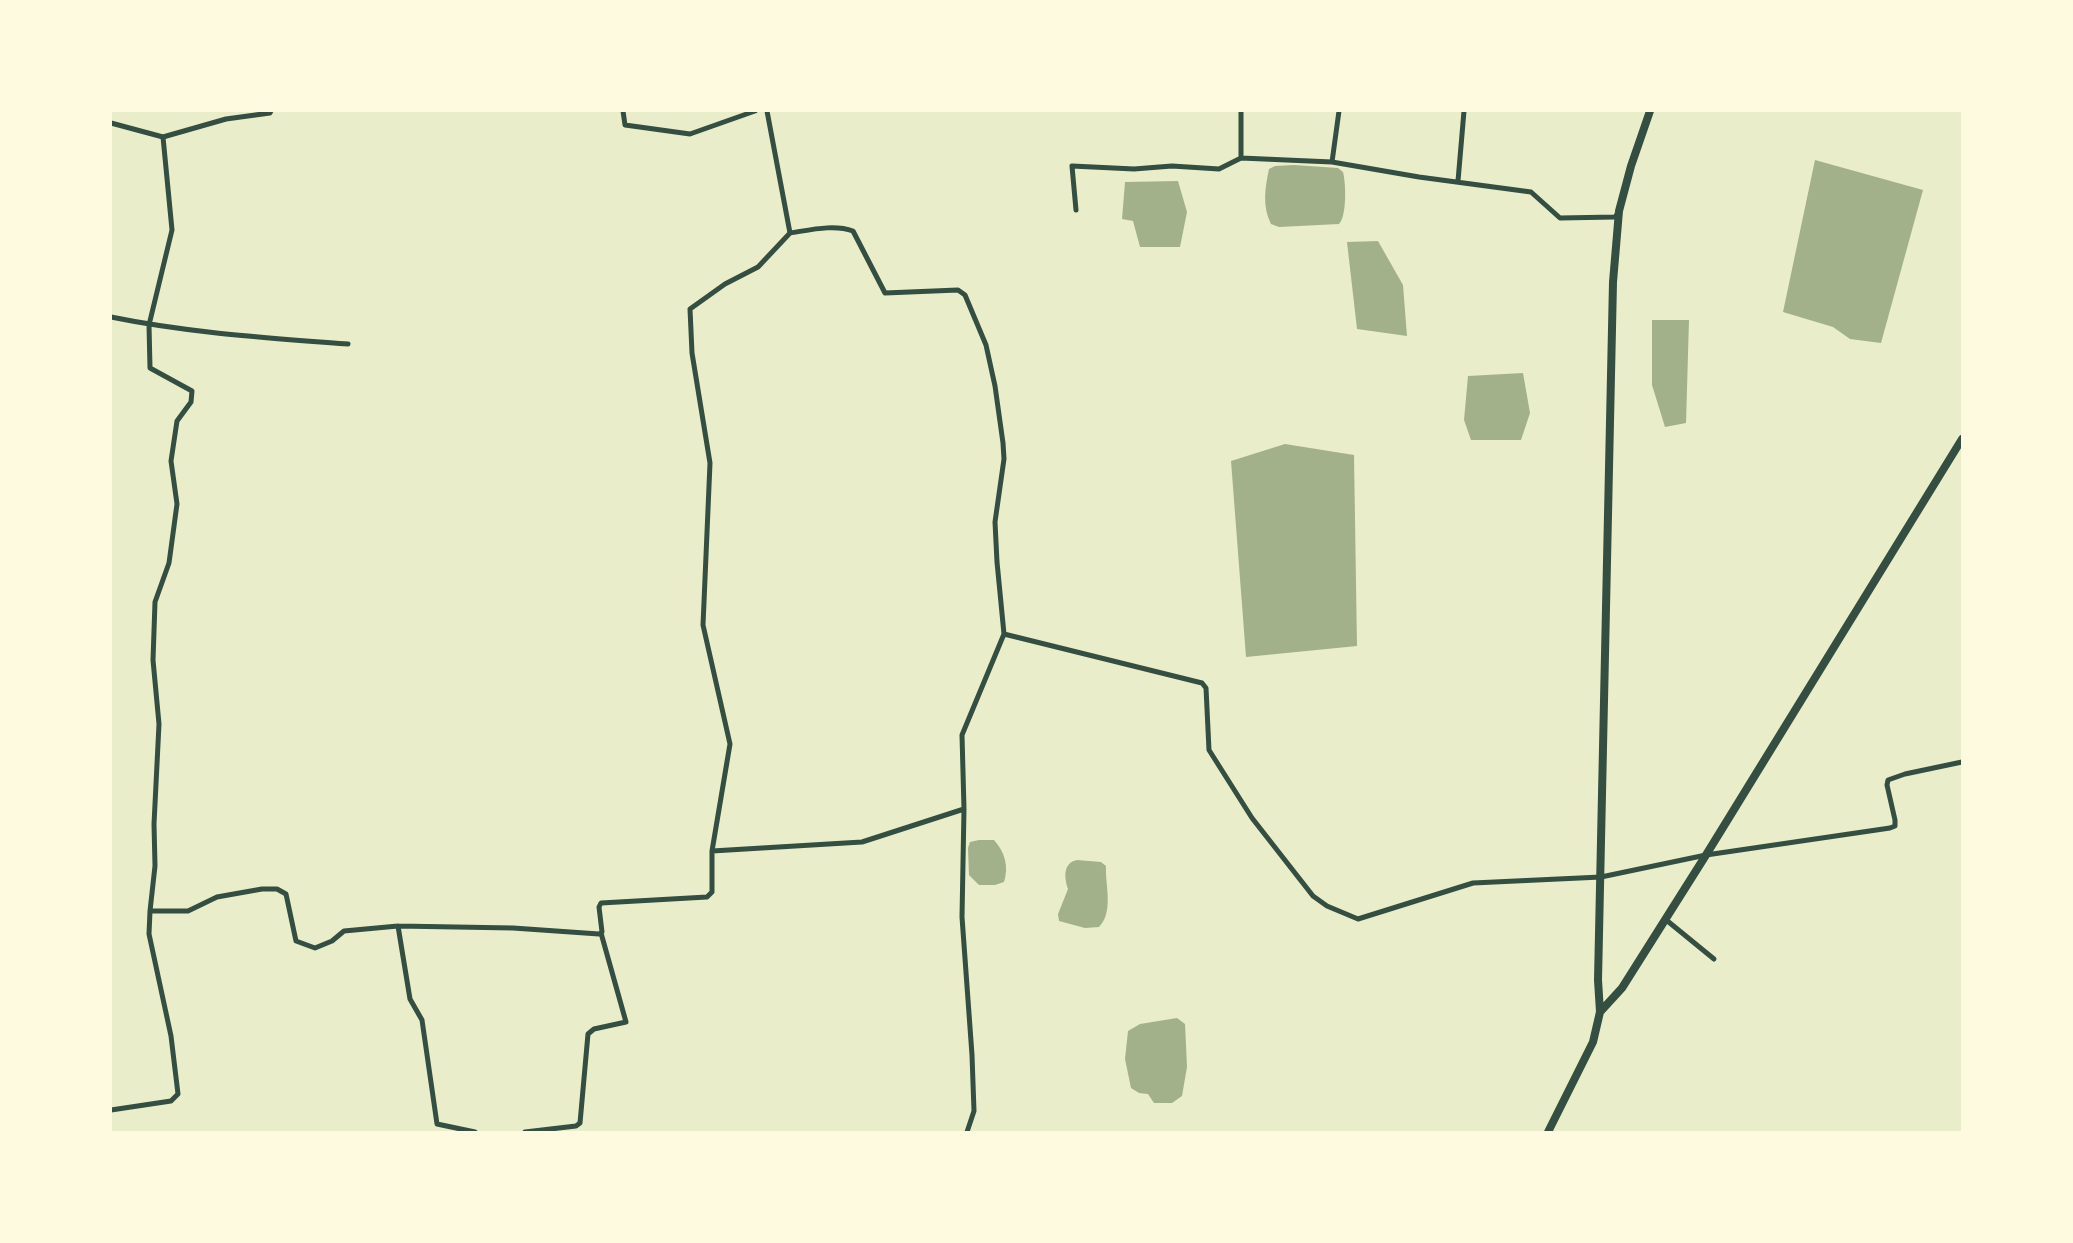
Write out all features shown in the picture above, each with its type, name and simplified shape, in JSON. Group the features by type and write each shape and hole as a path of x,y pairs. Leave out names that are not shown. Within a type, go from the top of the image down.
{"main road":[{"path":"1548,1132 1593,1042 1600,1012 1598,980 1615,242 1631,166 1650,111"},
{"path":"1600,1012 1622,988 1962,439"}],"street":[{"path":"111,123 163,137 226,119 271,111"},
{"path":"623,111 625,125 690,134 754,111"},
{"path":"767,111 790,233"},
{"path":"1241,111 1241,158"},
{"path":"1332,162 1339,111"},
{"path":"1458,181 1464,111"},
{"path":"111,1110 171,1101 178,1094 171,1036 151,942 150,911 155,866 154,824 159,724 153,660 154,602 169,563 177,504 171,461 177,421 191,402 192,397 192,391 150,368 148,325 172,230 163,137"},
{"path":"1077,210 1072,166 1134,169 1182,166 1219,169 1241,158 1332,162 1410,176 1458,181 1487,188 1531,192 1560,218 1615,217 1620,211"},
{"path":"525,1132 576,1126 580,1123 588,1034 594,1029 627,1020 601,933 599,907 601,903 708,897 712,892 712,851 730,744 703,625 710,463 692,353 690,309 724,284 758,267 790,233 825,228 845,228 853,231 885,293 958,290 965,294 986,345 995,386 1003,443 1004,459 995,522 996,562 1004,634 962,735 964,809 962,917 974,1111 967,1132"},
{"path":"111,317 148,325 220,334 348,344"},
{"path":"1004,634 1202,683 1206,688 1209,750 1252,818 1313,896 1328,906 1358,919 1473,883 1601,877 1706,855 1890,828 1895,826 1895,820 1887,785 1888,780 1905,774 1962,762"},
{"path":"712,851 862,842 964,809"},
{"path":"150,911 188,911 210,900 239,892 277,889 286,894 296,941 315,948 332,941 344,931 398,926 513,928 601,933"},
{"path":"1665,919 1714,959"},
{"path":"398,926 410,999 422,1020 437,1124 475,1132"}],"shaded area":[{"path":"1815,160 1923,190 1881,343 1850,339 1833,327 1783,312"},
{"path":"1275,166 1338,168 1343,172 1345,207 1339,224 1279,227 1271,224 1265,204 1269,169"},
{"path":"1178,181 1187,212 1180,247 1140,247 1133,221 1122,219 1125,182"},
{"path":"1378,241 1403,285 1407,336 1357,329 1347,242"},
{"path":"1652,320 1689,320 1686,423 1665,427 1652,385"},
{"path":"1523,373 1530,413 1521,440 1471,440 1464,420 1468,376"},
{"path":"1285,444 1354,455 1357,646 1246,657 1231,461"},
{"path":"994,840 1001,850 1006,865 1004,882 995,885 979,885 969,875 968,848 970,842"},
{"path":"1077,860 1101,862 1106,866 1108,906 1104,921 1099,927 1085,928 1059,921 1058,914 1068,889 1067,867"},
{"path":"1177,1018 1185,1024 1187,1067 1182,1096 1172,1103 1154,1103 1148,1094 1139,1093 1131,1088 1125,1059 1128,1031 1140,1024"}]}
